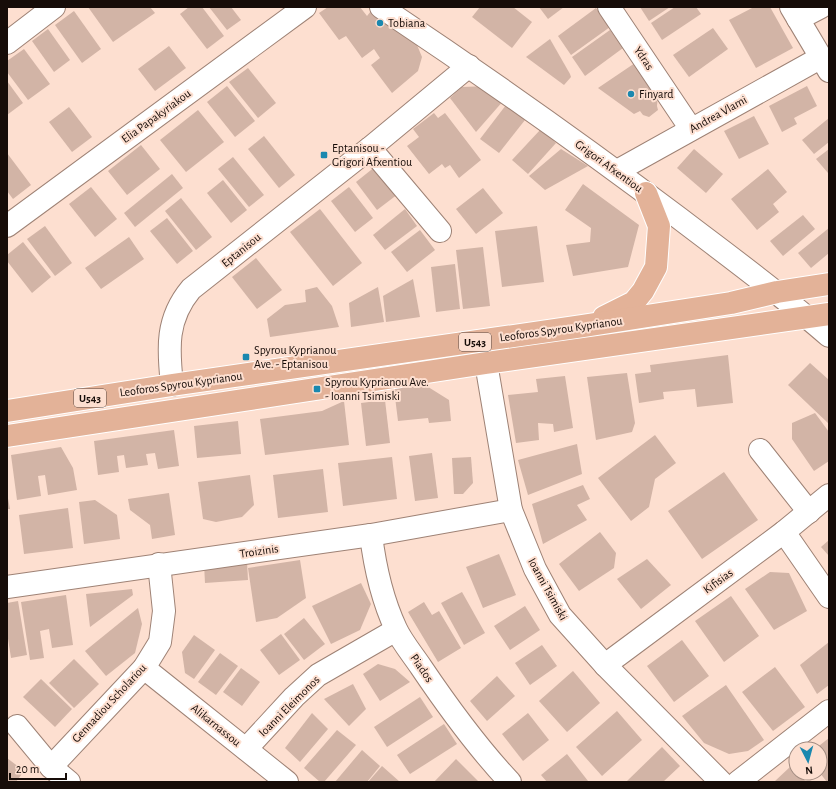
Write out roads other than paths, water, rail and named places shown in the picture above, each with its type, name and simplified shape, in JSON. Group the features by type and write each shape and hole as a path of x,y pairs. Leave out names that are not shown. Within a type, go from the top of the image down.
{"main road":[{"path":"583,326 634,302 643,292 656,267 658,226 646,193"},
{"name":"Leoforos Spyrou Kyprianou","path":"7,411 172,385 583,326 731,303 777,292 829,284"},
{"name":"Leoforos Spyrou Kyprianou","path":"7,436 486,363 829,314"}],"street":[{"path":"7,43 54,7"},
{"name":"Elia Papakyriakou","path":"7,226 304,7"},
{"name":"Grigori Afxentiou","path":"382,7 469,66 617,171 777,292 829,336"},
{"name":"Ydras","path":"610,7 691,129"},
{"path":"821,7 795,13 825,64"},
{"name":"Andrea Vlami","path":"617,171 691,129 825,64"},
{"name":"Eptanisou","path":"172,385 169,357 170,333 181,302 191,290 370,148 469,66"},
{"path":"370,148 440,231"},
{"name":"Ioanni Tsimiski","path":"486,363 511,510 535,570 560,615 605,665 721,782"},
{"path":"760,450 809,512"},
{"name":"Kifisias","path":"605,665 784,532 829,495"},
{"name":"Troizinis","path":"7,587 159,564 371,535 511,510"},
{"path":"784,532 829,597"},
{"name":"Piados","path":"371,535 374,561 382,596 396,630 444,701 493,764 510,782"},
{"name":"Gennadiou Scholariou","path":"51,767 144,668 160,642 164,611 159,564"},
{"name":"Ioanni Eleimonos","path":"246,749 294,697 318,675 396,630"},
{"name":"Alikarnassou","path":"144,668 287,782"},
{"path":"738,782 829,711"},
{"path":"17,726 51,767 69,782"}],"place":[{"name":"Tobiana","path":"380,23"},
{"name":"Finyard","path":"631,94"},
{"name":"Eptanisou - Grigori Afxentiou","path":"324,155"},
{"name":"Spyrou Kyprianou Ave. - Eptanisou","path":"246,357"},
{"name":"Spyrou Kyprianou Ave. - Ioanni Tsimiski","path":"317,389"}]}
